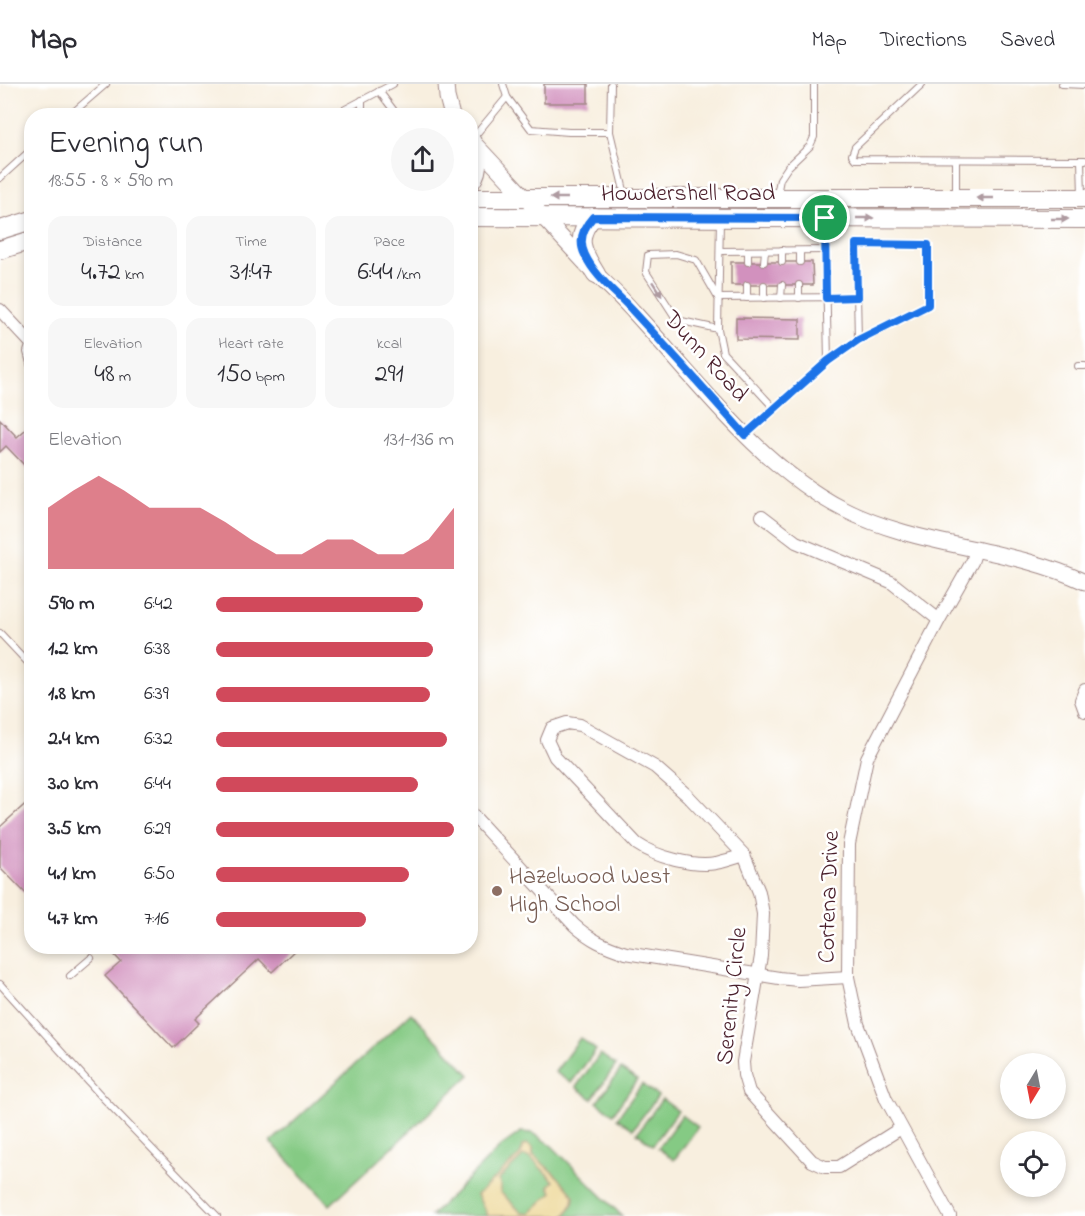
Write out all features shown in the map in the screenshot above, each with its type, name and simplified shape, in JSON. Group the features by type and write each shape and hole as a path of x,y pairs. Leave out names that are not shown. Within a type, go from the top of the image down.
{"main road":[{"name":"Howdershell Road","path":"478,198 1084,198"},
{"name":"Howdershell Road","path":"478,217 1085,219"},
{"path":"593,217 582,233 582,247 596,274"},
{"path":"0,230 24,222"},
{"path":"0,250 24,242"}],"street":[{"path":"446,84 450,108"},
{"name":"Dunn Road","path":"478,148 596,274 631,308 745,435 762,452 815,493 870,521 976,550 1045,565 1085,582"},
{"path":"0,310 24,336"},
{"path":"762,516 796,542 891,582 939,620"},
{"name":"Cortena Drive","path":"950,1216 886,1099 858,1024 848,977 849,844 867,758 972,562 976,550"},
{"path":"1085,690 1081,700 1085,711"},
{"name":"Serenity Circle","path":"744,855 714,863 697,863 650,853 637,844 555,757 547,740 552,728 567,723 580,725 654,767 688,796 744,855 759,892 763,914 760,956 743,1062 749,1092 812,1161 825,1167 839,1167 901,1128"},
{"path":"478,821 552,902 590,939 626,953 757,975 798,980 848,977"}],"lane":[{"path":"78,108 106,84"},
{"path":"347,108 393,84"},
{"path":"503,84 507,98 531,129 610,132"},
{"path":"611,84 610,132 626,198"},
{"path":"776,198 780,179 788,167 810,146 814,137 814,84"},
{"path":"922,84 855,147 852,154 855,159 1083,160 1084,198"},
{"path":"1062,84 1085,85"},
{"path":"380,91 392,108"},
{"path":"478,132 507,98"},
{"path":"362,100 363,108"},
{"path":"0,178 24,156"},
{"path":"956,160 956,198"},
{"path":"720,218 718,329 723,353 774,408"},
{"path":"825,218 828,361"},
{"path":"745,435 828,361 858,340 928,305 928,245 856,244 858,340"},
{"path":"720,250 825,250"},
{"path":"782,250 782,262"},
{"path":"748,251 748,262"},
{"path":"764,262 765,251"},
{"path":"800,251 800,262"},
{"path":"718,297 696,260 676,254 648,255 646,272 677,320 718,329"},
{"path":"747,285 747,298"},
{"path":"764,285 764,298"},
{"path":"782,285 782,298"},
{"path":"799,285 799,298"},
{"path":"718,297 857,297"},
{"path":"0,633 24,658"},
{"path":"70,976 91,958"},
{"path":"0,984 104,1098 217,1216"}],"green space":[{"path":"411,1013 470,1075 330,1205 271,1142"},
{"path":"580,1038 596,1050 571,1083 555,1072"},
{"path":"600,1054 616,1065 592,1099 576,1087"},
{"path":"621,1069 637,1080 613,1114 597,1102"},
{"path":"642,1084 658,1096 633,1129 617,1118"},
{"path":"662,1099 678,1111 653,1145 637,1133"},
{"path":"682,1115 698,1127 674,1160 658,1148"},
{"path":"521,1132 533,1133 552,1146 622,1216 431,1216 501,1146"}],"sand":[{"path":"527,1144 533,1148 533,1155 559,1178 574,1196 573,1203 565,1216 488,1216 477,1195 521,1154 522,1146","holes":["523,1156 530,1157 554,1181 549,1186 552,1192 530,1213 521,1212 500,1192 501,1186 498,1180"]}],"building":[{"path":"544,84 588,84 588,103 544,103"},
{"path":"731,262 812,262 813,285 731,285"},
{"path":"736,318 800,319 800,340 736,339"},
{"path":"0,419 17,437 24,431 24,465 6,446 0,452"},
{"path":"24,805 24,892 0,867 0,827"},
{"path":"114,954 291,954 272,972 259,959 195,1019 199,1023 173,1048 105,976 121,962"}],"place":[{"name":"Hazelwood West High School","path":"497,891"}],"route":[{"path":"593,217 825,218 826,298 857,297 856,244 928,245 928,305 858,340 828,361 745,435 631,308 596,274 585,256 581,240 587,223 593,217"}]}
